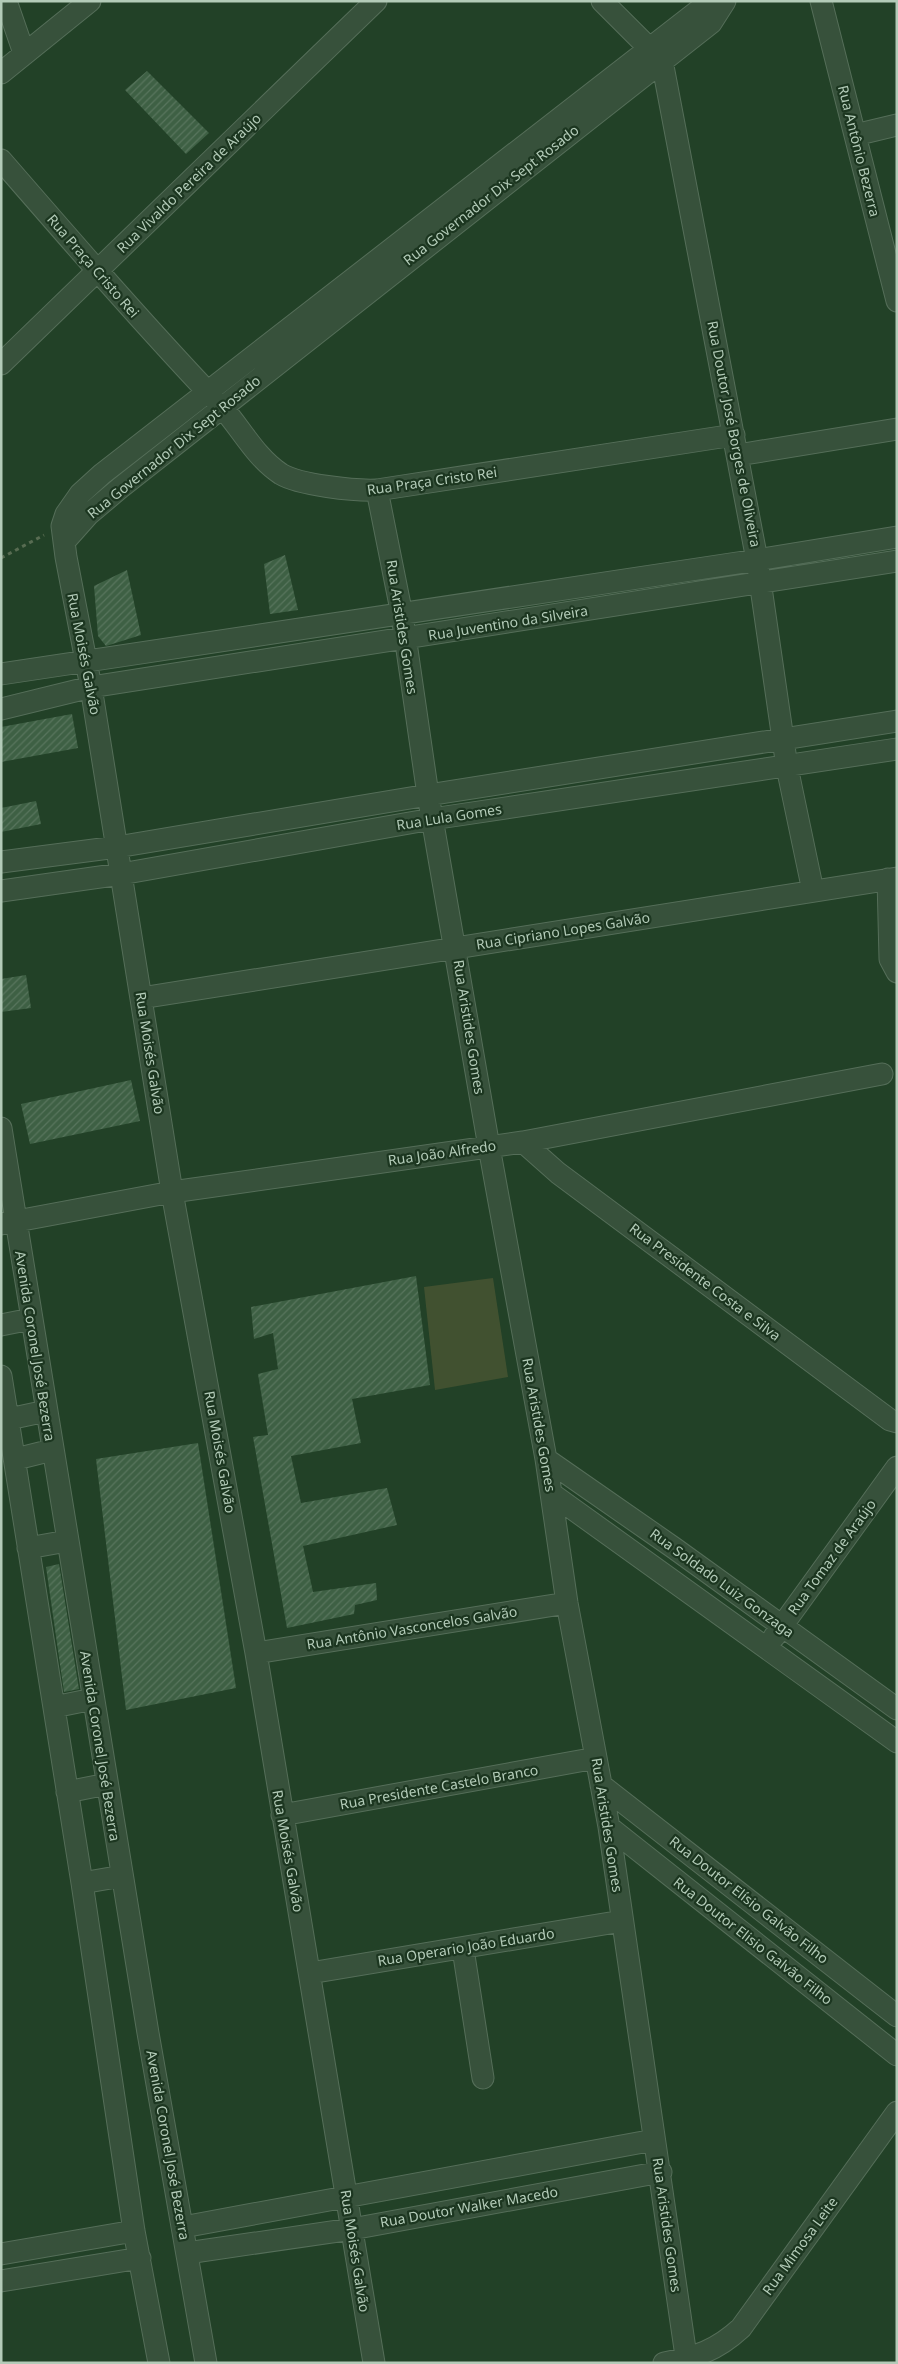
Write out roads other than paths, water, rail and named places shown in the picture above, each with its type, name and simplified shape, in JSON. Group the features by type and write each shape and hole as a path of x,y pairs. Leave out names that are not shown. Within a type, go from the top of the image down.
{"street":[{"path":"6,1 24,53"},
{"path":"1,73 90,1"},
{"name":"Rua Vivaldo Pereira de Araújo","path":"1,364 376,1"},
{"path":"602,1 655,55"},
{"name":"Rua Governador Dix Sept Rosado","path":"63,534 113,493 215,400 655,55 700,10 723,1"},
{"name":"Rua Antônio Bezerra","path":"821,1 897,301"},
{"name":"Rua Doutor José Borges de Oliveira","path":"655,55 736,445 761,584 787,768 813,891"},
{"path":"855,135 897,125"},
{"name":"Rua Praça Cristo Rei","path":"1,160 97,272 215,400 268,464 283,475 300,481 362,491 377,490 736,445 897,429"},
{"name":"Rua Aristides Gomes","path":"377,490 402,615 432,819 546,1459 567,1603 609,1827 654,2140 661,2172 686,2361"},
{"name":"Rua Moisés Galvão","path":"63,534 91,687 172,1192 256,1653 374,2363"},
{"name":"Rua Juventino da Silveira","path":"1,674 578,588 897,536"},
{"name":"Rua Juventino da Silveira","path":"1,709 91,687 761,584 897,561"},
{"path":"578,588 582,611"},
{"path":"258,635 261,660"},
{"name":"Rua Lula Gomes","path":"1,862 117,847 428,795 897,721"},
{"name":"Rua Lula Gomes","path":"1,891 121,874 432,819 787,768 897,749"},
{"path":"620,765 624,791"},
{"path":"892,879 890,959 897,972"},
{"name":"Rua Cipriano Lopes Galvão","path":"141,998 892,879"},
{"name":"Rua João Alfredo","path":"8,1223 172,1192 523,1142 882,1074"},
{"name":"Avenida Coronel José Bezerra","path":"1,1128 8,1223 31,1318 122,1876 206,2363"},
{"name":"Rua Presidente Costa e Silva","path":"523,1142 558,1173 894,1425"},
{"path":"1,1325 31,1318"},
{"path":"1,1376 16,1459 28,1548 82,1884 134,2230 159,2363"},
{"path":"9,1419 46,1411"},
{"path":"16,1459 52,1450"},
{"name":"Rua Soldado Luiz Gonzaga","path":"546,1459 897,1708"},
{"name":"Rua Tomaz de Araújo","path":"767,1647 897,1467"},
{"name":"Rua Soldado Luiz Gonzaga","path":"552,1494 897,1742"},
{"path":"28,1548 67,1541"},
{"path":"659,1570 674,1548"},
{"name":"Rua Antônio Vasconcelos Galvão","path":"256,1653 567,1603"},
{"path":"54,1707 93,1699"},
{"name":"Rua Presidente Castelo Branco","path":"282,1815 596,1758"},
{"path":"67,1792 107,1784"},
{"name":"Rua Doutor Elísio Galvão Filho","path":"601,1785 897,2016"},
{"name":"Rua Doutor Elisio Galvão Filho","path":"609,1827 897,2055"},
{"path":"82,1884 122,1876"},
{"name":"Rua Operario João Eduardo","path":"310,1973 622,1921"},
{"path":"766,1952 784,1928"},
{"path":"463,1949 483,2078"},
{"name":"Rua Mimosa Leite","path":"664,2363 686,2361 708,2352 725,2343 741,2328 897,2112"},
{"path":"183,2227 654,2140"},
{"name":"Rua Doutor Walker Macedo","path":"187,2253 352,2229 661,2172"},
{"path":"1,2254 134,2230"},
{"path":"1,2281 140,2258"}]}
